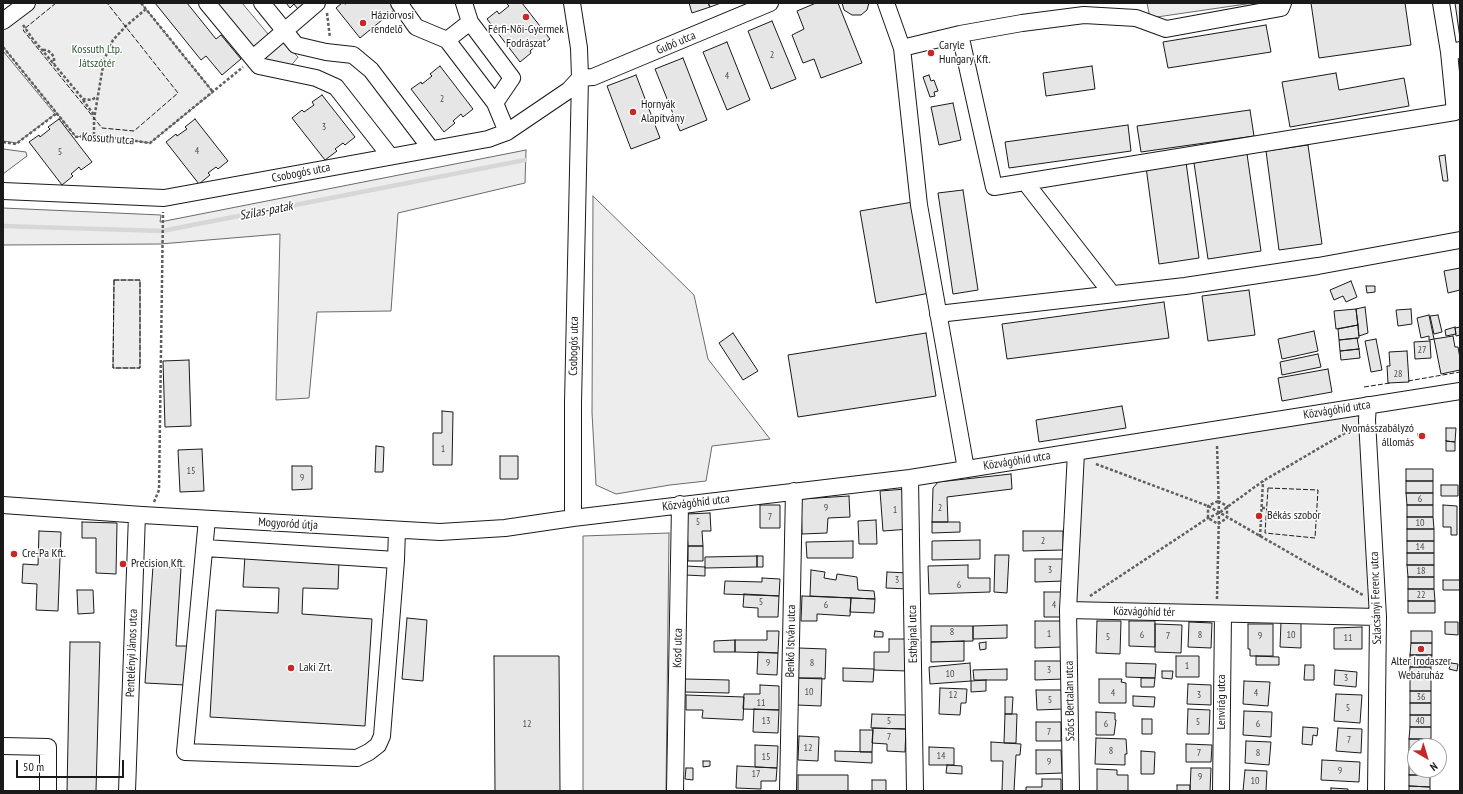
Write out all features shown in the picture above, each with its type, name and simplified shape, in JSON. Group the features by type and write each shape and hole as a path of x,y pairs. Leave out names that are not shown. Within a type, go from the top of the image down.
{"street":[{"path":"207,3 259,66 316,78 336,87 390,156"},
{"path":"262,3 296,45 332,53 353,55 371,70 431,149"},
{"path":"399,3 416,26 447,40 495,103 507,132"},
{"path":"464,3 470,22 512,78 495,103"},
{"name":"Csobogós utca","path":"572,3 579,48 580,78 573,396 572,518"},
{"name":"Gubó utca","path":"580,78 593,77 770,3"},
{"path":"886,3 902,48 919,205 966,469"},
{"path":"902,48 960,34 1022,23 1084,15 1136,18 1166,29 1281,8 1283,3"},
{"path":"960,34 994,187 1455,112 1454,51 1441,3"},
{"path":"253,58 285,32 322,7"},
{"path":"447,40 470,22"},
{"name":"Csobogós utca","path":"3,191 164,198 488,138 507,132 569,90 580,78"},
{"path":"1025,182 1112,294"},
{"path":"938,314 1185,286 1318,266 1460,240"},
{"name":"Közvágóhíd utca","path":"572,518 680,504 910,478 1217,429 1367,413 1460,391"},
{"name":"Szlacsányi Ferenc utca","path":"1367,413 1378,610 1376,791"},
{"path":"1068,610 1076,451"},
{"name":"Esthajnal utca","path":"910,478 915,791"},
{"name":"Benkő István utca","path":"788,791 794,491"},
{"name":"Kosd utca","path":"675,791 680,504"},
{"name":"Mogyoród útja","path":"3,505 139,515 440,532 505,528 572,518"},
{"name":"Pentelényi János utca","path":"127,791 139,515"},
{"path":"207,519 185,752 357,758 369,752 378,745 382,736 397,530"},
{"path":"205,548 396,560"},
{"name":"Közvágóhíd tér","path":"1068,610 1220,614 1378,610"},
{"name":"Szőcs Bertalan utca","path":"1068,610 1071,791"},
{"name":"Lenvirág utca","path":"1220,614 1222,791"},
{"path":"3,746 48,747 48,791"}],"path":[{"path":"141,3 213,92"},
{"path":"322,7 332,53"},
{"path":"94,135 94,116 104,60 113,40 126,26 146,9"},
{"path":"15,12 42,50 47,50 51,53 54,57 54,64 83,99 94,116"},
{"name":"Kossuth utca","path":"3,47 76,137 94,135 150,143 253,58"},
{"path":"83,99 91,100 97,97"},
{"path":"3,142 16,144 56,113"},
{"path":"139,515 152,506 159,490 163,216"},
{"path":"1088,597 1208,518 1219,513 1263,481 1367,413"},
{"path":"1217,429 1220,614"},
{"path":"1076,451 1098,465 1208,506 1378,610"},
{"path":"1260,537 1263,481"},
{"path":"1208,506 1218,501"},
{"path":"1218,501 1227,506"},
{"path":"1208,506 1208,518"},
{"path":"1227,506 1227,518"},
{"path":"1208,518 1218,524"},
{"path":"1218,524 1227,518"}],"green space":[{"name":"Kossuth Ltp. Játszótér","path":"27,3 141,3 213,92 150,143 94,135 76,137 3,47 3,21"},
{"path":"212,3 242,3 268,34 272,31 298,57 290,67 269,62 254,48 250,51"},
{"path":"1147,3 1253,3 1150,18"},
{"path":"3,51 55,114 17,143 3,141"},
{"path":"3,149 26,152 27,156 3,174"},
{"path":"526,150 525,183 398,213 391,311 317,312 309,398 276,400 280,234 160,244 3,245 3,208 161,215 160,222"},
{"path":"593,196 694,295 708,359 770,439 712,446 706,481 616,494 596,485 592,413"},
{"path":"114,280 140,280 140,368 113,368"},
{"path":"1368,405 1378,617 1068,610 1076,452"},
{"path":"669,533 666,791 583,791 583,536"}],"building":[{"path":"155,3 187,3 216,39 221,35 241,59 222,75 206,56 201,60"},
{"path":"286,3 312,3 301,13 294,4 290,8"},
{"name":"Háziorvosi rendelő","path":"342,3 395,3 398,7 360,38 336,8"},
{"path":"522,3 550,39 540,47 538,44 530,51 531,53 520,62 487,19 497,11 499,14 509,6 507,4"},
{"path":"689,3 708,3 710,7 692,13"},
{"path":"708,3 721,3 710,7"},
{"path":"816,3 838,3 862,63 821,78 814,59 803,63 792,35 804,29 797,11"},
{"path":"842,3 869,3 867,10 861,15 852,15 844,10"},
{"path":"1311,3 1405,3 1411,45 1319,58"},
{"path":"1455,3 1460,3 1460,38"},
{"path":"772,21 796,79 771,89 748,31"},
{"path":"1266,25 1271,52 1168,68 1163,42"},
{"path":"727,42 750,100 727,110 703,52"},
{"path":"683,58 707,120 680,131 655,69"},
{"path":"440,66 473,109 463,117 461,114 453,121 455,123 444,132 411,89 421,82 422,84 432,76 430,74"},
{"path":"1092,66 1095,89 1046,96 1043,73"},
{"path":"1336,73 1339,90 1404,78 1409,106 1290,127 1282,82"},
{"name":"Hornyák Alapítvány","path":"636,75 660,138 631,149 607,86"},
{"path":"929,75 931,81 934,80 938,91 934,92 935,96 930,97 923,77"},
{"path":"322,95 355,137 345,145 343,143 335,149 337,151 325,160 292,118 302,110 304,112 314,105 312,102"},
{"path":"953,103 961,140 939,145 931,107"},
{"path":"1250,110 1254,136 1141,152 1137,126"},
{"path":"59,119 92,162 81,170 79,167 71,174 73,176 62,185 29,142 39,135 40,137 50,129 48,127"},
{"path":"195,119 228,161 218,169 216,167 208,173 210,175 199,184 166,142 176,134 177,136 187,129 185,127"},
{"path":"1128,125 1131,151 1009,168 1005,142"},
{"path":"1308,145 1322,244 1279,250 1266,151"},
{"path":"1247,154 1261,251 1208,259 1194,163"},
{"path":"1445,155 1448,181 1443,181 1439,156"},
{"path":"1186,162 1199,258 1159,264 1146,167"},
{"path":"963,190 978,290 953,294 938,193"},
{"path":"913,202 930,293 876,303 860,211"},
{"path":"1460,268 1460,290 1448,293 1444,271"},
{"path":"1351,281 1357,297 1346,302 1343,296 1334,300 1330,290"},
{"path":"1366,286 1375,286 1375,292 1367,293"},
{"path":"1249,290 1255,335 1208,341 1202,296"},
{"path":"1164,302 1169,338 1007,359 1002,324"},
{"path":"1365,307 1368,333 1359,336 1356,309"},
{"path":"1356,309 1358,325 1336,329 1334,311"},
{"path":"1411,309 1412,324 1398,326 1396,310"},
{"path":"1429,315 1434,339 1429,340 1429,336 1421,338 1417,318"},
{"path":"1438,315 1442,332 1434,334 1430,316"},
{"path":"1358,325 1359,338 1339,340 1338,329"},
{"path":"1455,327 1456,334 1446,336 1445,330"},
{"path":"1460,327 1460,335 1456,336 1455,328"},
{"path":"1314,331 1318,351 1282,359 1278,339"},
{"path":"733,333 758,371 743,380 719,343"},
{"path":"926,333 936,396 798,417 788,355"},
{"path":"1453,336 1455,347 1458,347 1460,370 1441,374 1434,339"},
{"path":"1357,338 1359,349 1340,351 1339,340"},
{"path":"1376,339 1382,370 1371,372 1365,341"},
{"path":"1430,341 1431,358 1415,359 1414,342"},
{"path":"1359,349 1360,358 1341,360 1340,351"},
{"path":"1407,351 1409,382 1388,383 1387,366 1390,366 1389,352"},
{"path":"1318,354 1321,367 1282,375 1280,362"},
{"path":"189,360 191,426 165,427 163,361"},
{"path":"1328,369 1332,392 1282,401 1278,378"},
{"path":"1122,406 1126,428 1039,442 1036,420"},
{"path":"442,411 453,412 452,465 433,465 433,433 442,433"},
{"path":"1446,428 1456,428 1455,442 1446,441"},
{"name":"Nyomásszabályzó állomás","path":"1418,434 1425,435 1425,438 1418,437"},
{"path":"1446,441 1455,442 1455,451 1446,451"},
{"path":"376,446 384,447 383,472 375,472"},
{"path":"202,449 204,491 180,492 178,450"},
{"path":"500,456 518,456 518,479 500,479"},
{"path":"292,466 312,466 312,489 292,490"},
{"path":"1406,469 1433,469 1433,481 1406,481"},
{"path":"1011,474 1012,489 947,497 948,522 932,522 933,488 938,482"},
{"path":"1406,481 1433,481 1433,493 1406,493"},
{"path":"1441,485 1458,485 1458,496 1441,496"},
{"path":"906,489 910,529 883,531 880,491"},
{"path":"1406,493 1433,493 1433,505 1407,505"},
{"path":"849,496 850,517 828,518 827,533 802,534 801,499"},
{"path":"760,505 780,505 780,528 760,528"},
{"path":"1407,505 1433,505 1433,517 1407,517"},
{"path":"1443,505 1457,506 1457,535 1451,535 1451,527 1443,527"},
{"path":"710,513 711,531 702,531 703,546 688,546 686,514"},
{"path":"1407,517 1433,517 1434,529 1407,529"},
{"path":"876,520 877,544 859,544 858,521"},
{"path":"82,522 117,523 116,574 96,573 96,538 82,538"},
{"path":"932,522 960,522 960,532 932,533"},
{"path":"1407,529 1434,529 1434,541 1407,541"},
{"path":"39,531 61,532 58,611 36,610 37,584 22,583 23,564 38,565"},
{"path":"1023,531 1063,531 1063,550 1023,551"},
{"path":"980,540 980,559 932,560 932,541"},
{"path":"853,541 853,558 807,558 806,542"},
{"path":"1407,541 1434,541 1434,553 1407,553"},
{"path":"688,546 703,546 703,561 688,561"},
{"path":"1407,553 1434,553 1434,565 1407,565"},
{"name":"Laki Zrt.","path":"245,555 339,560 338,589 303,588 302,614 372,619 365,726 210,717 216,610 278,613 279,588 243,587"},
{"path":"995,555 1009,555 1007,593 994,592"},
{"path":"757,556 757,567 705,568 705,557"},
{"path":"757,556 763,556 763,567 757,567"},
{"path":"1035,559 1064,559 1064,581 1035,582"},
{"path":"968,565 968,578 990,578 990,592 929,594 928,566"},
{"path":"1407,565 1434,565 1434,577 1408,577"},
{"path":"153,566 181,568 176,646 187,646 185,685 145,683"},
{"path":"686,566 705,567 705,576 686,575"},
{"path":"811,570 825,572 824,578 836,580 837,574 857,577 858,590 874,591 875,599 810,596"},
{"path":"887,572 908,573 908,589 886,588"},
{"path":"1408,577 1434,577 1434,589 1408,589"},
{"path":"762,578 780,579 779,596 724,594 725,581 762,582"},
{"path":"1443,580 1460,580 1460,590 1443,590"},
{"path":"1408,589 1434,589 1435,601 1408,601"},
{"path":"77,590 93,590 94,613 78,614"},
{"path":"1044,592 1064,592 1064,617 1044,617"},
{"path":"744,594 779,596 778,617 758,617 758,608 743,607"},
{"path":"802,596 851,598 850,616 817,614 817,621 801,621"},
{"path":"851,598 875,599 874,613 850,612"},
{"path":"1408,601 1435,601 1435,613 1408,613"},
{"path":"407,618 427,620 423,681 402,679"},
{"path":"1035,621 1062,621 1062,647 1035,648"},
{"path":"1097,621 1121,621 1120,654 1096,653"},
{"path":"1129,621 1155,621 1155,647 1129,646"},
{"path":"1189,622 1212,623 1211,648 1188,647"},
{"path":"1281,622 1301,622 1301,648 1280,647"},
{"path":"1445,622 1458,622 1458,635 1445,634"},
{"path":"1155,624 1182,625 1181,653 1155,652"},
{"path":"1248,624 1273,624 1273,656 1250,656 1250,649 1248,649"},
{"path":"1007,625 1007,638 973,639 973,626"},
{"path":"931,626 973,626 973,641 931,642"},
{"path":"1362,627 1362,649 1334,649 1334,628"},
{"path":"767,631 779,631 778,653 735,652 735,640 767,640"},
{"path":"875,631 883,632 883,637 874,637"},
{"path":"1411,631 1432,631 1432,643 1411,643"},
{"path":"889,639 908,639 908,671 874,670 874,652 889,652"},
{"path":"735,640 735,652 714,652 714,641"},
{"path":"964,641 964,661 931,662 931,642"},
{"path":"70,642 100,642 96,791 67,791"},
{"path":"986,642 986,649 980,650 979,643"},
{"name":"Alter Irodaszer Webáruház","path":"1411,643 1432,643 1432,655 1410,655"},
{"path":"799,648 826,649 825,679 798,678"},
{"path":"758,652 778,653 777,675 757,674"},
{"path":"1410,655 1432,655 1431,667 1410,667"},
{"path":"494,656 559,656 560,791 495,791"},
{"path":"1176,656 1199,656 1199,677 1176,677"},
{"path":"1256,656 1279,657 1279,665 1256,665"},
{"path":"1035,661 1063,661 1064,679 1035,680"},
{"path":"970,663 971,681 930,684 929,667"},
{"path":"1126,663 1156,664 1155,678 1126,677"},
{"path":"1451,663 1458,664 1457,671 1449,669"},
{"path":"1305,665 1314,665 1314,680 1304,680"},
{"path":"1410,667 1431,667 1431,679 1410,679"},
{"path":"843,668 874,669 873,682 843,681"},
{"path":"1007,669 1007,680 974,680 973,670"},
{"path":"1335,670 1357,672 1356,687 1334,685"},
{"path":"1162,671 1173,671 1172,679 1162,678"},
{"path":"798,678 822,678 821,706 797,705"},
{"path":"1141,678 1155,678 1154,687 1141,687"},
{"path":"685,679 729,680 729,693 685,692"},
{"path":"1099,679 1122,679 1121,682 1126,683 1126,703 1099,703"},
{"path":"1410,679 1431,679 1431,691 1410,691"},
{"path":"986,680 986,691 971,692 971,681"},
{"path":"1244,681 1270,682 1268,706 1243,704"},
{"path":"1188,684 1211,685 1211,705 1187,704"},
{"path":"760,685 779,686 779,710 743,709 744,694 760,694"},
{"path":"940,688 967,689 966,703 961,703 960,715 939,714"},
{"path":"1036,690 1064,690 1064,709 1037,710"},
{"path":"1410,691 1431,691 1431,703 1410,703"},
{"path":"1336,694 1362,695 1360,723 1334,721"},
{"path":"686,695 744,697 743,720 702,718 703,710 686,710"},
{"path":"1133,696 1155,697 1154,707 1133,706"},
{"path":"1005,697 1013,697 1012,714 1005,714"},
{"path":"1410,703 1431,703 1431,715 1410,715"},
{"path":"754,709 779,710 778,733 753,732"},
{"path":"1188,709 1210,710 1209,734 1187,734"},
{"path":"1244,711 1272,712 1271,737 1243,735"},
{"path":"1096,712 1115,713 1116,720 1114,735 1096,735"},
{"path":"872,714 907,715 906,729 871,728"},
{"path":"1005,714 1017,714 1016,743 1004,743"},
{"path":"1410,715 1431,715 1431,727 1410,727"},
{"path":"1142,719 1152,719 1152,734 1142,734"},
{"path":"1036,722 1061,722 1061,741 1036,741"},
{"path":"1303,727 1318,728 1317,736 1313,735 1312,745 1302,744"},
{"path":"1410,727 1431,727 1431,738 1409,738"},
{"path":"873,728 906,729 905,752 887,751 887,744 872,743"},
{"path":"1338,728 1362,729 1361,753 1336,751"},
{"path":"860,730 873,730 872,752 860,752"},
{"path":"799,736 819,737 818,761 798,760"},
{"path":"1096,738 1126,739 1127,754 1125,754 1125,765 1095,764"},
{"path":"1246,741 1271,742 1269,765 1245,763"},
{"path":"991,742 1021,744 1020,755 1016,755 1014,791 1002,791 1003,761 991,761"},
{"path":"1186,744 1212,745 1211,762 1186,762"},
{"path":"755,745 778,746 777,768 755,767"},
{"path":"929,747 954,748 954,765 929,765"},
{"path":"1036,750 1061,750 1062,773 1036,774"},
{"path":"835,751 872,752 872,763 835,761"},
{"path":"1141,751 1155,752 1154,774 1141,774"},
{"path":"1322,760 1360,762 1359,782 1321,780"},
{"path":"703,761 710,761 710,766 703,767"},
{"path":"947,765 962,766 962,774 946,773"},
{"path":"737,766 777,768 776,781 761,781 761,789 736,788"},
{"path":"686,768 693,768 693,780 685,779"},
{"path":"1191,768 1211,768 1210,791 1190,791"},
{"path":"1097,769 1117,770 1117,775 1128,775 1128,791 1097,791"},
{"path":"1245,770 1267,771 1266,791 1243,791"},
{"path":"798,775 848,775 848,791 798,791"},
{"path":"1409,778 1430,778 1430,787 1409,786"},
{"path":"1042,779 1061,779 1061,791 1026,791 1026,787 1042,787"},
{"path":"872,780 886,780 886,791 872,791"},
{"path":"1177,785 1190,785 1190,791 1177,791"},
{"path":"1409,786 1430,787 1430,791 1409,791"},
{"path":"1331,788 1348,789 1348,791 1331,791"}],"waterway":[{"name":"Szilas-patak","path":"3,226 162,231 525,160"}],"fence":[{"path":"56,3 23,30 102,128 134,131 178,93 107,3"},
{"path":"114,280 140,280 140,368 113,368 114,280"},
{"path":"1408,381 1460,372"},
{"path":"1364,387 1390,383"},
{"path":"1268,488 1318,490 1315,538 1265,533 1268,488"}],"place":[{"name":"Férfi-Női-Gyermek Fodrászat","path":"526,17"},
{"name":"Háziorvosi rendelő","path":"363,23"},
{"name":"Caryle Hungary Kft.","path":"931,53"},
{"name":"Hornyák Alapítvány","path":"633,112"},
{"name":"Nyomásszabályzó állomás","path":"1422,436"},
{"name":"Békás szobor","path":"1259,516"},
{"name":"Cre-Pa Kft.","path":"14,554"},
{"name":"Precision Kft.","path":"123,564"},
{"name":"Alter Irodaszer Webáruház","path":"1421,649"},
{"name":"Laki Zrt.","path":"291,668"}]}
